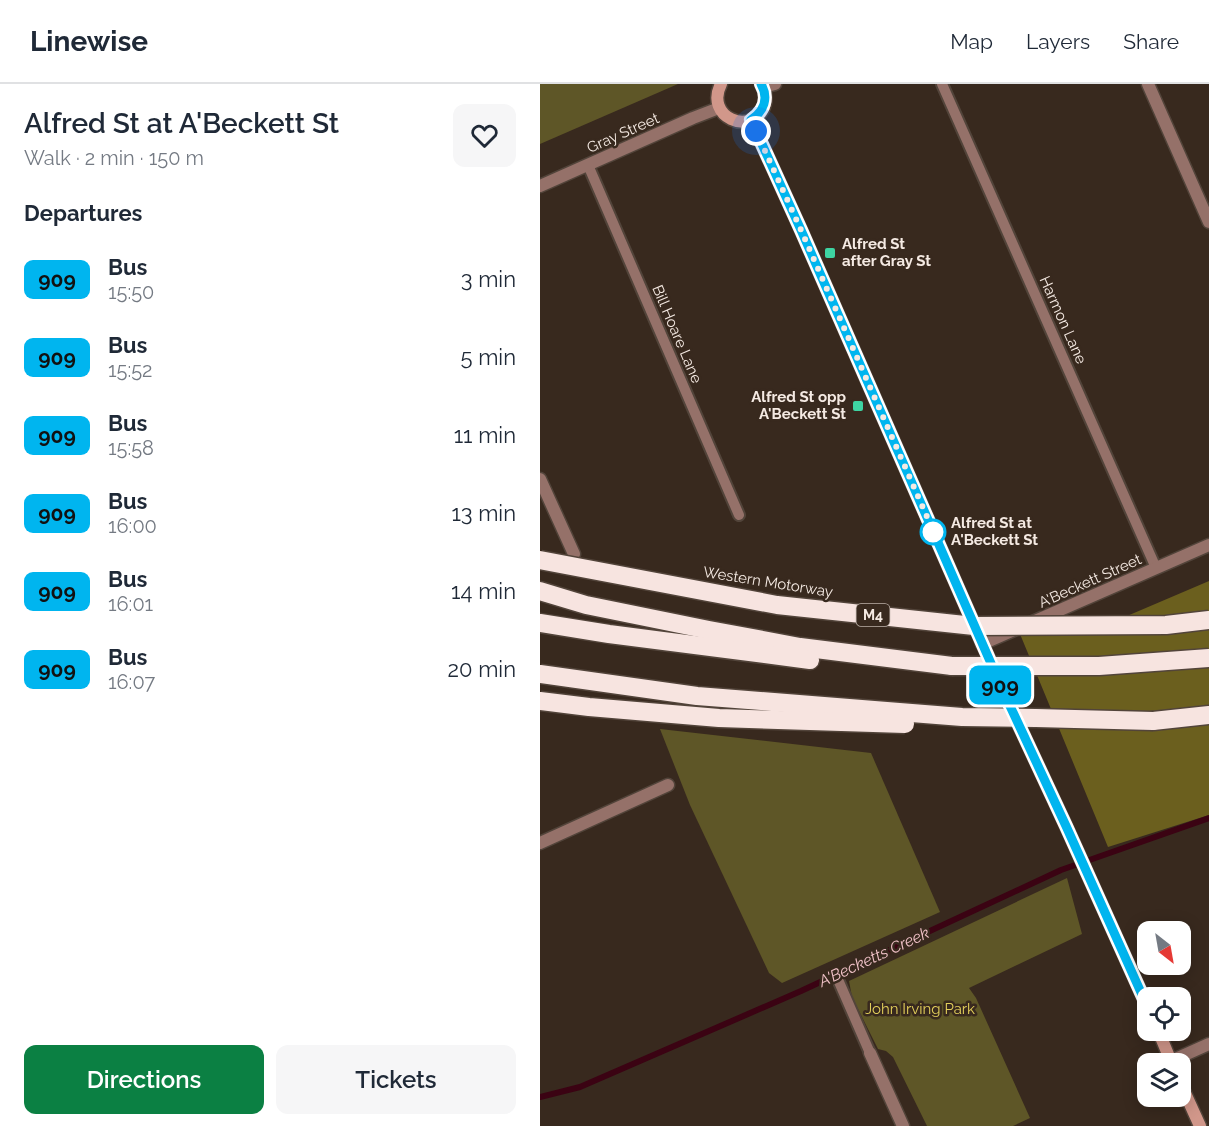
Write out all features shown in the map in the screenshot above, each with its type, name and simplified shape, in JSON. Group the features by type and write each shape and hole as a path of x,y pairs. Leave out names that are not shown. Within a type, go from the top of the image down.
{"highway":[{"name":"Western Motorway","path":"540,560 777,605 974,626 1166,625 1209,620"},
{"path":"540,591 586,605 800,647 952,666"},
{"path":"540,623 836,664 1099,666 1209,658"},
{"path":"540,674 697,696 962,717 1153,721"},
{"path":"540,700 589,707 731,719 1013,727 1153,721 1209,715"}],"street":[{"path":"721,84 717,97 719,108 729,119 744,122 751,120 764,106 766,85"},
{"path":"1148,84 1209,222"},
{"name":"Gray Street","path":"540,186 719,108"},
{"path":"751,120 982,644 1139,987"},
{"path":"540,479 573,554"},
{"name":"A'Beckett Street","path":"982,644 1209,545"},
{"path":"540,843 668,784"},
{"path":"1190,1053 1209,1044"},
{"path":"870,1053 903,1126"},
{"path":"1191,1106 1200,1126"}],"lane":[{"name":"Harmon Lane","path":"942,84 1156,568"},
{"name":"Bill Hoare Lane","path":"588,165 740,515"},
{"path":"836,975 870,1053"}],"green space":[{"path":"540,84 678,84 540,144"},
{"path":"660,729 871,753 940,912 782,983 769,973 690,805"},
{"name":"John Irving Park","path":"1067,878 1082,934 969,988 976,998 1030,1118 1013,1126 927,1126 893,1057 886,1051 878,1049 852,997 849,981"}],"shaded area":[{"path":"1209,581 1209,815 1108,847 1020,634 1127,616"}],"waterway":[{"name":"A'Becketts Creek","path":"540,1097 580,1087 801,991 1061,870 1209,818"}],"bus line":[{"name":"909","path":"761,84 765,93 764,106 751,120 1004,693 1139,987"}],"place":[{"name":"Alfred St after Gray St","path":"830,253"},
{"name":"Alfred St opp A'Beckett St","path":"858,406"},
{"name":"Alfred St at A'Beckett St","path":"933,532"}],"route":[{"path":"756,131 935,535 933,532"}]}
